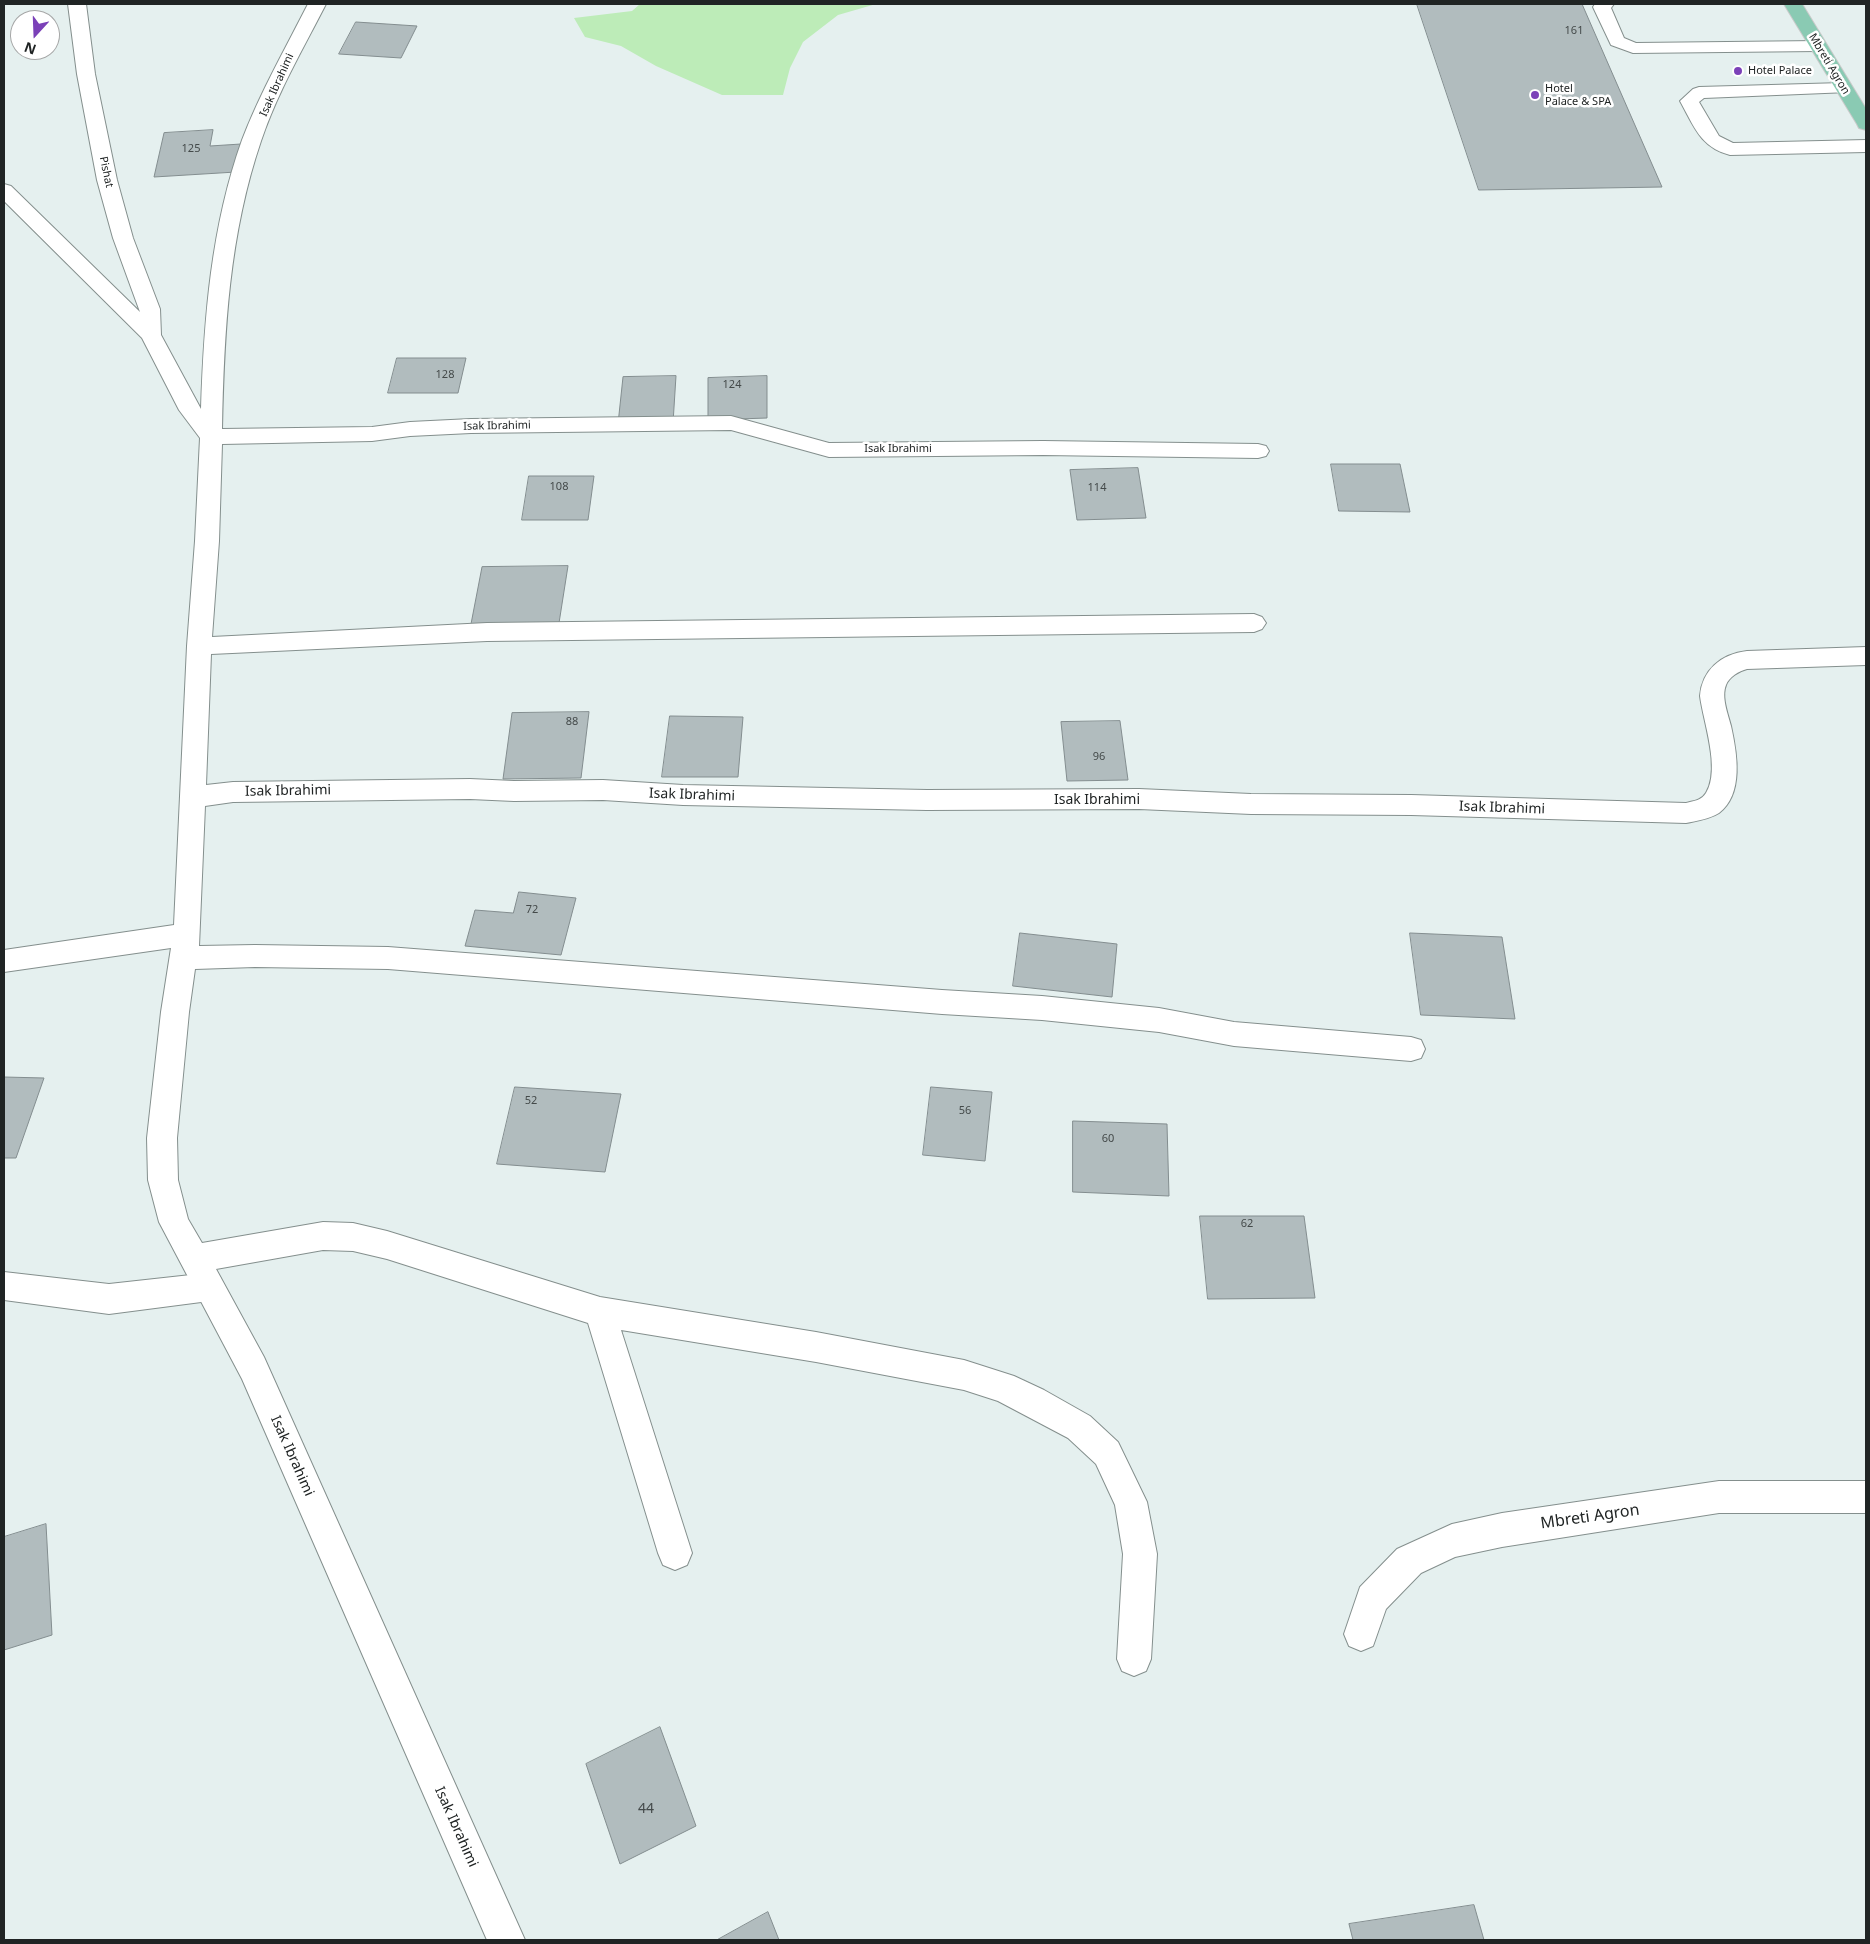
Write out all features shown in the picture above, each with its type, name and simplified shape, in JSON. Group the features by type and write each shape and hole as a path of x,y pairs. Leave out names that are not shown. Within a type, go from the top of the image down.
{"main road":[{"name":"Mbreti Agron","path":"1793,4 1866,124"}],"street":[{"name":"Pishat","path":"77,4 86,74 107,180 123,238 150,309 151,335"},
{"name":"Isak Ibrahimi","path":"318,4 277,81 252,140 238,186 218,290 212,361 212,437 199,646 185,946 175,1012 162,1138 163,1180 174,1222 253,1368 506,1940"},
{"path":"1605,4 1602,7 1617,42 1633,48 1818,46"},
{"path":"1843,88 1699,94 1689,101 1712,140 1730,149 1866,146"},
{"name":"Pishat","path":"4,190 151,335 190,410 212,437"},
{"name":"Isak Ibrahimi","path":"212,437 372,434 410,429 471,426 730,423 829,450 1043,448 1258,452"},
{"path":"199,646 487,632 1254,623"},
{"name":"Isak Ibrahimi","path":"193,797 233,792 470,789 514,791 603,790 683,795 907,800 1139,799 1251,804 1411,805 1686,813 1706,808 1716,800 1724,783 1722,741 1711,703 1713,682 1721,671 1739,661 1793,656 1866,656"},
{"path":"4,961 185,946 255,956 388,958 942,1002 1042,1008 1159,1020 1234,1034 1411,1049"},
{"path":"194,1259 278,1242 323,1236 353,1237 387,1245 600,1312 816,1347 964,1376 1011,1390 1079,1428 1107,1453 1124,1485 1135,1517 1140,1554 1134,1659"},
{"path":"4,1286 109,1299 209,1286"},
{"path":"600,1312 675,1552"},
{"name":"Mbreti Agron","path":"1361,1634 1372,1599 1409,1561 1452,1541 1502,1530 1719,1497 1866,1497"}],"green space":[{"path":"640,4 876,4 838,15 803,42 790,68 783,95 722,95 656,66 621,46 585,37 574,18 632,11"}],"building":[{"name":"Hotel Palace & SPA","path":"1417,4 1582,4 1662,187 1479,190"},
{"path":"356,22 417,26 401,58 339,54"},
{"path":"213,130 210,146 241,144 236,172 154,177 164,133"},
{"path":"397,358 466,358 458,393 388,393"},
{"path":"676,376 673,423 618,424 623,377"},
{"path":"767,376 767,418 708,420 708,378"},
{"path":"1331,464 1400,464 1410,512 1339,511"},
{"path":"1138,468 1146,518 1077,520 1070,470"},
{"path":"529,476 594,476 588,520 522,520"},
{"path":"568,566 559,623 471,624 482,567"},
{"path":"589,712 581,778 503,779 512,713"},
{"path":"670,716 743,717 738,777 662,777"},
{"path":"1120,721 1128,780 1067,781 1061,722"},
{"path":"519,892 576,898 561,955 465,946 475,910 513,913"},
{"path":"1020,933 1117,944 1112,997 1013,986"},
{"path":"1410,933 1502,937 1515,1019 1421,1015"},
{"path":"4,1077 44,1078 16,1158 4,1158"},
{"path":"515,1087 621,1094 605,1172 497,1164"},
{"path":"931,1087 992,1092 985,1161 923,1155"},
{"path":"1073,1121 1167,1124 1169,1196 1073,1192"},
{"path":"1200,1216 1304,1216 1315,1298 1208,1299"},
{"path":"46,1524 52,1635 4,1650 4,1537"},
{"path":"660,1727 696,1826 620,1864 586,1764"},
{"path":"1474,1905 1484,1940 1353,1940 1349,1924"},
{"path":"768,1912 779,1940 717,1940"}],"place":[{"name":"Hotel Palace","path":"1738,71"},
{"name":"Hotel Palace & SPA","path":"1535,95"}]}
